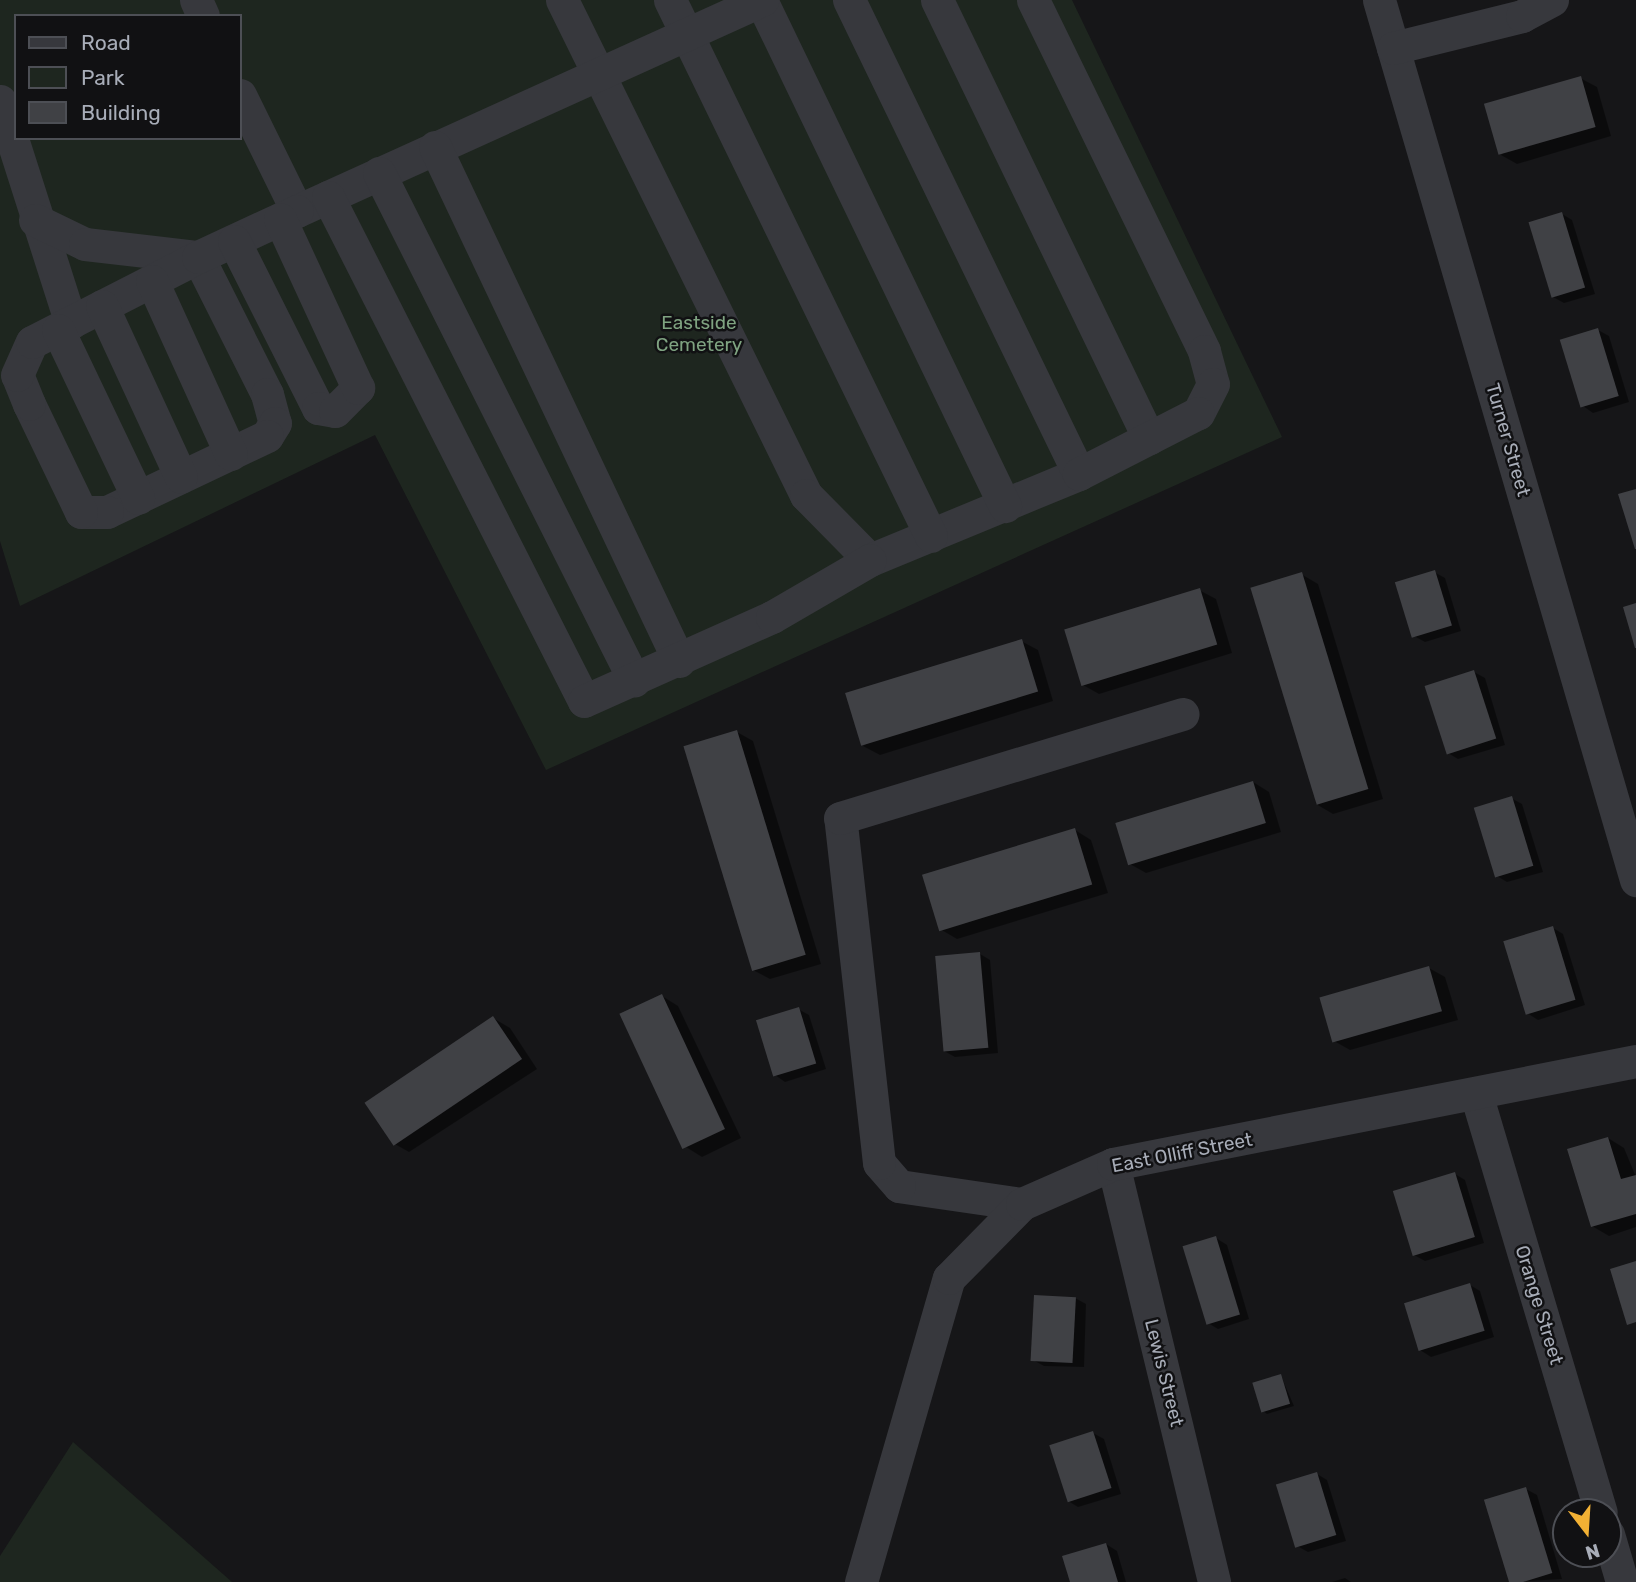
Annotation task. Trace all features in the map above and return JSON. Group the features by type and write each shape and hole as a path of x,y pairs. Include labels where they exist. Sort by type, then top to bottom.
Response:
{"street":[{"path":"562,0 806,495 870,560"},
{"path":"670,0 931,536"},
{"path":"198,257 275,424 267,436 138,498 107,512 82,512 17,374 32,342 198,257 234,240 597,71 761,0 1005,506"},
{"path":"849,0 1079,474"},
{"path":"937,0 1149,438"},
{"path":"328,197 584,701 679,661 870,560 1079,474 1198,413 1213,384 1204,351 1033,0"},
{"name":"Turner Street","path":"1379,0 1636,880"},
{"path":"1393,48 1522,16 1552,0"},
{"path":"234,240 318,408 335,411 358,388 242,100"},
{"path":"0,101 64,326 138,498"},
{"path":"435,147 679,661"},
{"path":"379,173 634,680"},
{"path":"35,220 85,244 198,257"},
{"path":"152,281 231,454"},
{"path":"102,306 181,477"},
{"path":"1023,1203 899,1186 879,1163 840,818 1184,714"},
{"name":"East Olliff Street","path":"861,1582 949,1278 1023,1203 1113,1164 1477,1097 1636,1061"},
{"name":"Orange Street","path":"1477,1097 1597,1498"},
{"name":"Lewis Street","path":"1113,1164 1214,1582"}],"green space":[{"name":"Eastside Cemetery","path":"0,0 1072,0 1282,437 546,770 375,435 20,606 0,541"},
{"path":"73,1442 232,1582 0,1582 0,1556"}],"building":[{"path":"1581,76 1596,127 1499,155 1484,104"},
{"path":"1562,212 1585,288 1552,298 1529,222"},
{"path":"1598,328 1619,396 1581,408 1560,340"},
{"path":"1636,489 1636,549 1635,549 1618,494"},
{"path":"1435,570 1452,625 1412,638 1395,582"},
{"path":"1302,572 1368,789 1317,805 1250,588"},
{"path":"1200,588 1217,644 1081,686 1064,630"},
{"path":"1636,603 1636,648 1635,648 1623,607"},
{"path":"1022,639 1038,692 861,746 845,693"},
{"path":"1474,670 1496,738 1447,755 1425,686"},
{"path":"737,730 806,955 752,971 683,746"},
{"path":"1253,781 1266,823 1128,865 1115,823"},
{"path":"1512,796 1533,866 1495,878 1474,808"},
{"path":"1075,828 1092,884 939,931 922,875"},
{"path":"1553,926 1576,1000 1526,1015 1503,941"},
{"path":"980,952 988,1048 944,1052 935,956"},
{"path":"1429,966 1442,1011 1332,1043 1319,997"},
{"path":"662,994 725,1129 682,1149 619,1014"},
{"path":"799,1007 816,1063 773,1077 756,1020"},
{"path":"493,1016 522,1059 394,1146 364,1103"},
{"path":"1608,1137 1621,1179 1636,1175 1636,1214 1591,1227 1567,1149"},
{"path":"1455,1172 1475,1237 1413,1256 1393,1191"},
{"path":"1216,1236 1240,1314 1207,1325 1183,1246"},
{"path":"1636,1261 1636,1322 1627,1325 1610,1269"},
{"path":"1470,1283 1485,1331 1419,1351 1404,1303"},
{"path":"1034,1295 1076,1297 1072,1363 1031,1361"},
{"path":"1281,1374 1290,1404 1261,1412 1252,1383"},
{"path":"1093,1431 1112,1488 1068,1502 1049,1445"},
{"path":"1317,1472 1336,1535 1295,1548 1276,1485"},
{"path":"1526,1487 1552,1573 1523,1582 1509,1582 1484,1500"},
{"path":"1106,1543 1118,1582 1070,1582 1062,1556"}]}
